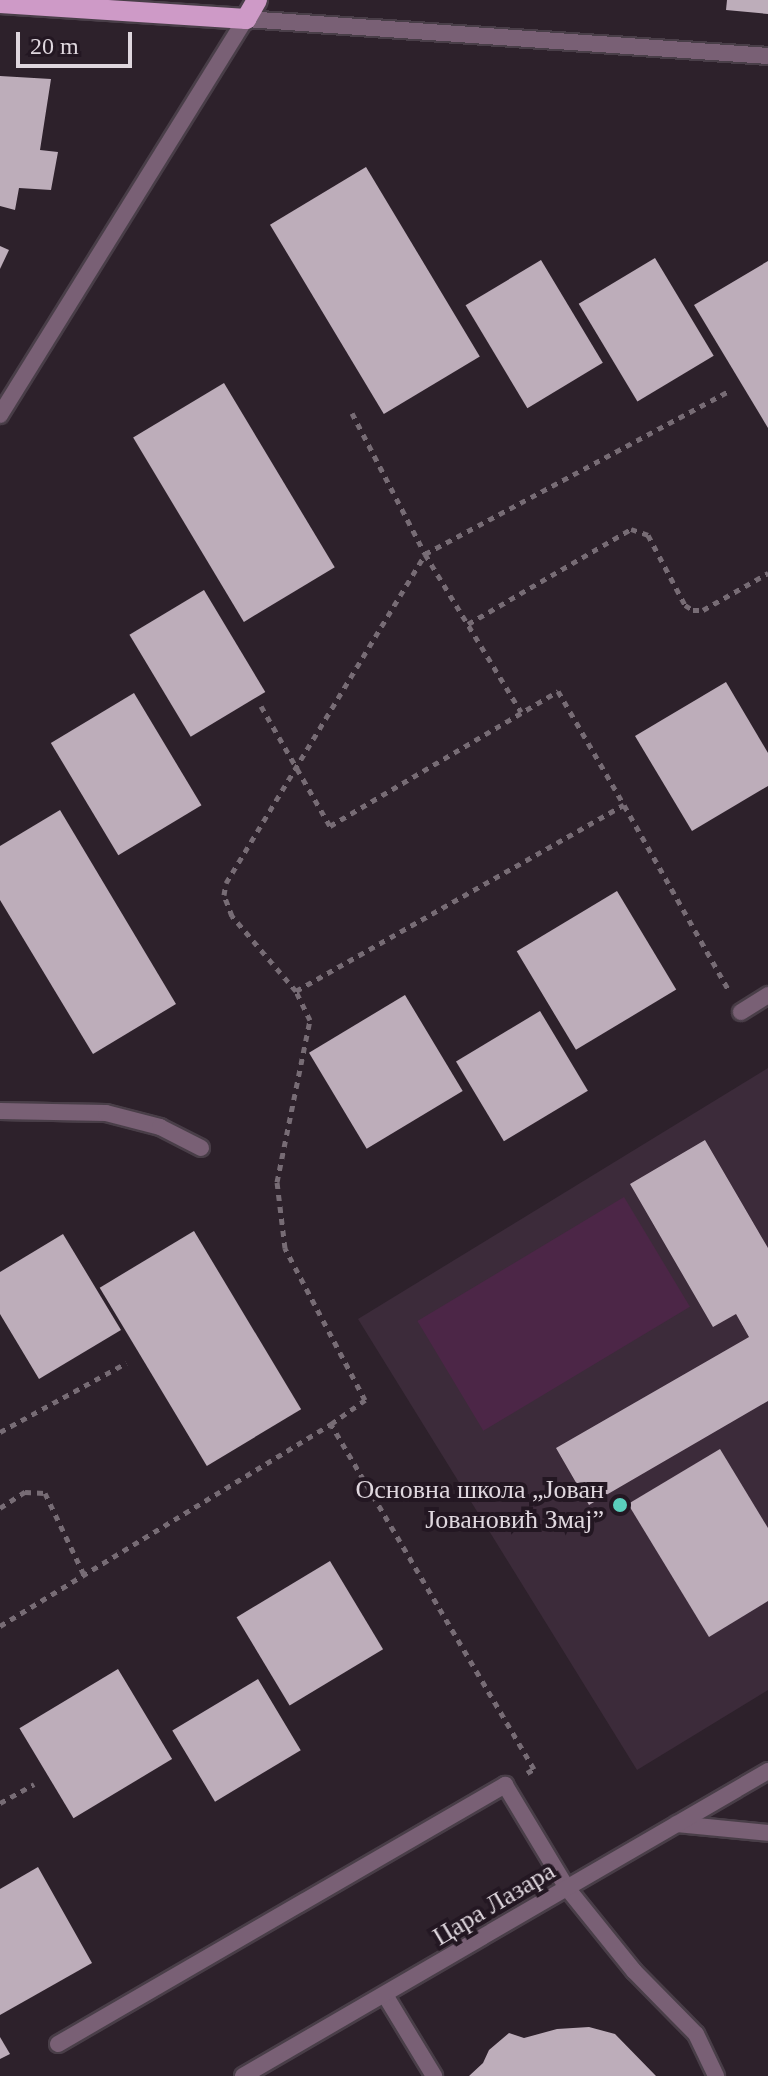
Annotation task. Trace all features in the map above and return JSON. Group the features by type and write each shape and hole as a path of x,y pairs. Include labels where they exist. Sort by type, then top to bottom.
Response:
{"main road":[{"path":"0,3 246,19 257,0"}],"street":[{"path":"0,415 246,19 768,56"},
{"path":"741,1012 768,995"},
{"path":"0,1111 106,1113 160,1127 201,1148"},
{"name":"Цара Лазара","path":"243,2076 768,1771"},
{"path":"58,2044 505,1785 567,1888 634,1971 696,2034 716,2076"},
{"path":"677,1824 768,1833"},
{"path":"385,1995 434,2076"}],"path":[{"path":"0,1626 85,1577 365,1400 285,1248 277,1182 310,1020 296,991 232,916 224,895 231,871 425,554 731,390"},
{"path":"352,413 425,554 521,712"},
{"path":"468,624 631,529 648,535 685,605 693,610 703,610 768,573"},
{"path":"261,706 297,763 330,826 558,691 741,1012"},
{"path":"296,991 624,805"},
{"path":"0,1432 126,1363"},
{"path":"331,1424 534,1769 505,1785"},
{"path":"0,1508 25,1492 45,1493 85,1577"},
{"path":"0,1803 34,1784"}],"shaded area":[{"name":"Основна школа „Јован Јовановић Змај”","path":"768,1068 768,1690 637,1770 358,1319"},
{"path":"624,1197 690,1307 483,1431 417,1321"}],"building":[{"path":"727,0 768,0 768,14 726,10"},
{"path":"0,76 51,79 40,150 58,152 51,190 19,188 15,210 0,206"},
{"path":"366,167 480,356 384,414 270,225"},
{"path":"0,246 9,250 0,269"},
{"path":"655,258 714,356 637,402 579,304"},
{"path":"541,260 603,363 527,408 466,305"},
{"path":"768,261 768,428 694,305"},
{"path":"224,383 335,567 244,622 133,438"},
{"path":"204,590 265,692 191,737 129,635"},
{"path":"726,682 768,753 768,786 692,831 635,736"},
{"path":"134,693 201,805 118,855 51,743"},
{"path":"60,810 176,1004 93,1054 0,900 0,846"},
{"path":"617,891 676,990 576,1050 517,951"},
{"path":"405,995 463,1091 367,1149 309,1053"},
{"path":"540,1011 588,1091 504,1141 456,1061"},
{"path":"705,1140 768,1248 768,1401 589,1505 556,1448 749,1337 736,1314 713,1327 630,1184"},
{"path":"194,1231 301,1409 207,1466 100,1288"},
{"path":"63,1234 121,1330 39,1379 0,1314 0,1272"},
{"path":"720,1449 768,1528 768,1601 709,1637 628,1504"},
{"path":"330,1561 383,1649 290,1705 237,1617"},
{"path":"118,1669 172,1759 74,1818 19,1728"},
{"path":"258,1679 301,1750 215,1802 172,1731"},
{"path":"38,1867 92,1963 0,2015 0,1889"},
{"path":"589,2027 615,2034 656,2076 469,2076 483,2063 489,2050 509,2033 524,2038 557,2029"},
{"path":"0,2037 10,2054 0,2059"}],"place":[{"name":"Основна школа „Јован Јовановић Змај”","path":"620,1505"}]}
